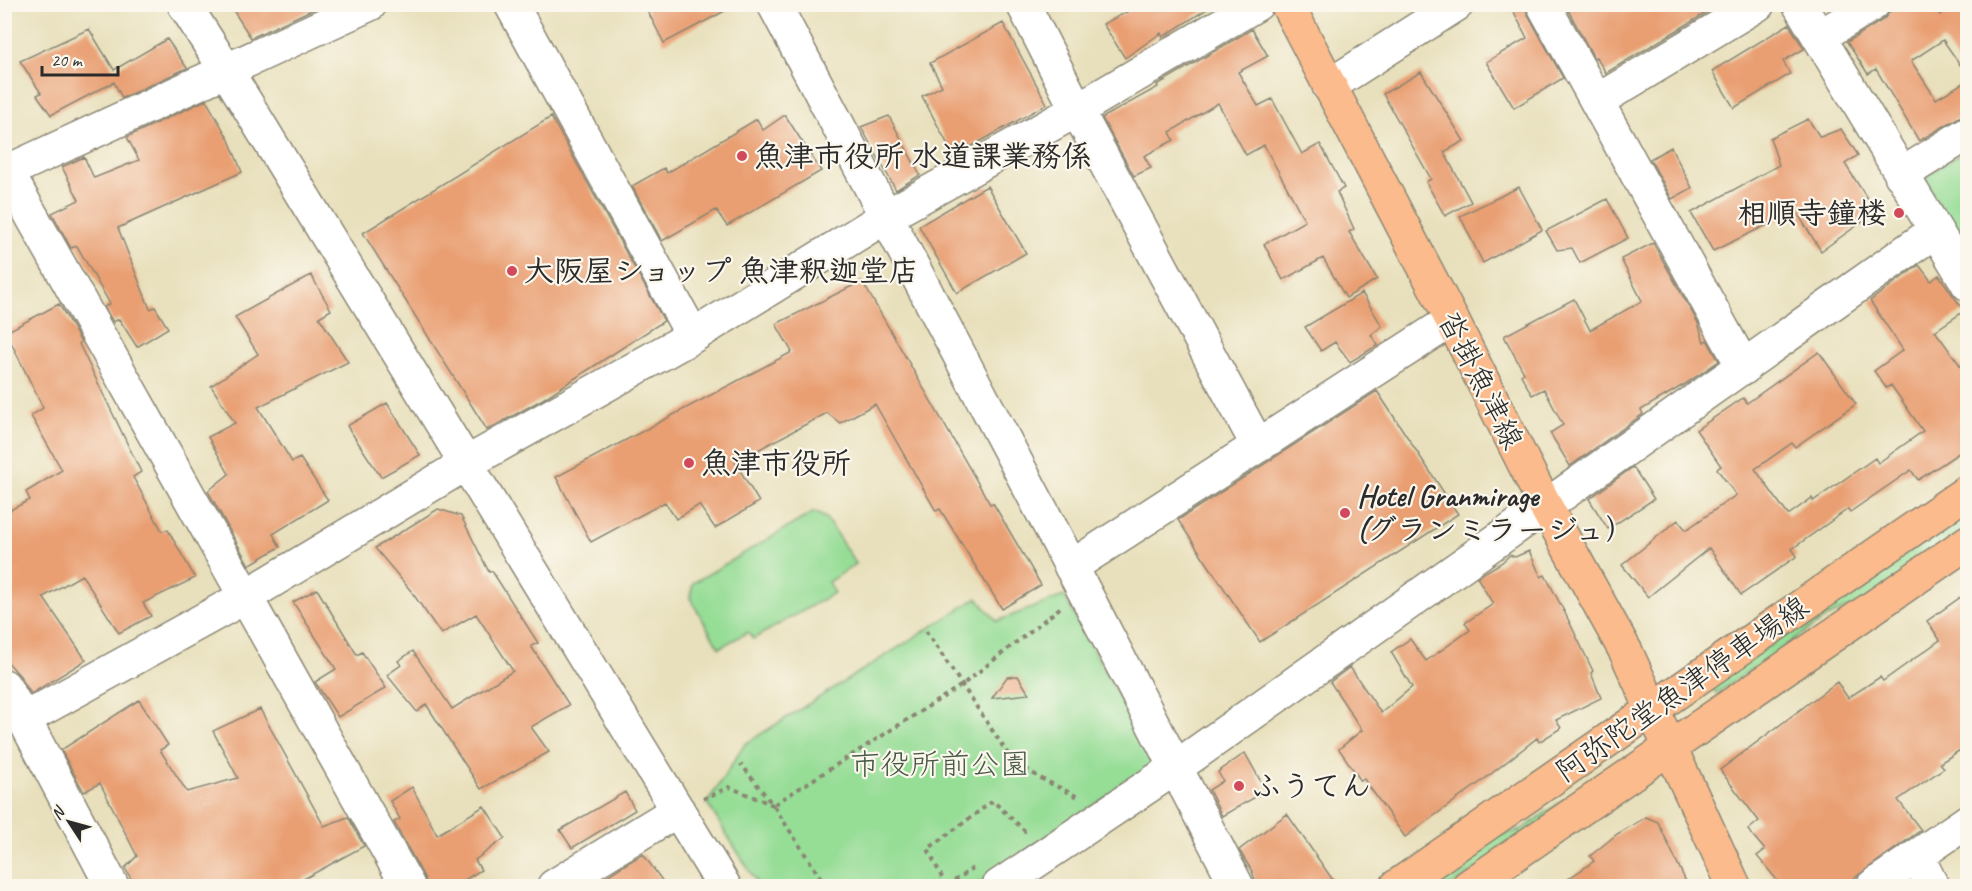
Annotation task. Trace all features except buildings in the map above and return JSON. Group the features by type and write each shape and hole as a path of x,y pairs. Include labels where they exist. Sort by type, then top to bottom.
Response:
{"main road":[{"name":"沓掛魚津線","path":"1287,4 1452,320 1546,507 1626,652 1734,886"},
{"name":"阿弥陀堂魚津停車場線","path":"1397,886 1968,491"},
{"name":"阿弥陀堂魚津停車場線","path":"1469,886 1968,542"}],"street":[{"path":"184,4 724,886"},
{"path":"370,4 6,172 408,886"},
{"path":"511,4 693,336"},
{"path":"774,4 1237,886"},
{"path":"1023,4 1077,110 1258,446"},
{"path":"24,719 245,597 467,464 693,336 885,217 1077,110 1257,4"},
{"path":"1329,86 1457,4"},
{"path":"1543,4 1744,368"},
{"path":"1597,101 1758,4"},
{"path":"1799,4 1968,284"},
{"path":"1819,37 1873,4"},
{"path":"1901,175 1968,133"},
{"path":"999,886 1088,807 1175,768 1935,231"},
{"path":"1077,578 1258,446 1452,320"},
{"path":"4,686 24,719 112,886"},
{"path":"554,886 678,810"},
{"path":"1873,886 1968,821"},
{"path":"1917,856 1932,886"}],"path":[{"path":"773,805 962,685 1077,578"},
{"path":"926,631 1012,760 1088,807"},
{"path":"741,764 773,805 826,886"},
{"path":"678,810 729,787 773,805"},
{"path":"946,886 928,849 993,801 1025,831 1034,825"},
{"path":"1069,802 1088,807"}],"green space":[{"path":"1967,149 1967,250 1925,182 1930,173"},
{"path":"1967,509 1967,528 1864,601 1826,618 1716,694 1711,686"},
{"path":"814,512 826,518 856,564 828,582 834,593 753,639 748,632 719,648 690,598 693,583"},
{"name":"市役所前公園","path":"1064,596 1155,764 974,886 759,886 707,803 745,744 977,598 997,621"},
{"path":"1620,760 1625,767 1451,886 1422,886 1493,837 1521,830"}],"place":[{"name":"魚津市役所 水道課業務係","path":"742,156"},
{"name":"相順寺鐘楼","path":"1899,213"},
{"name":"大阪屋ショップ 魚津釈迦堂店","path":"512,271"},
{"name":"魚津市役所","path":"689,463"},
{"name":"Hotel Granmirage (グランミラージュ）","path":"1345,513"},
{"name":"ふうてん","path":"1239,786"}]}
